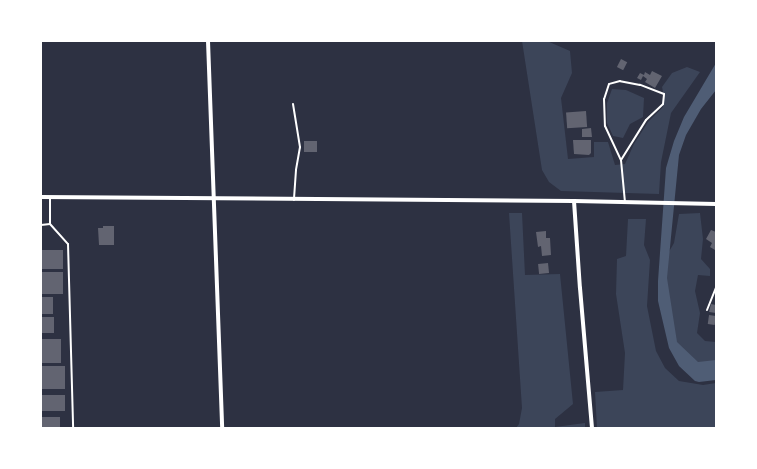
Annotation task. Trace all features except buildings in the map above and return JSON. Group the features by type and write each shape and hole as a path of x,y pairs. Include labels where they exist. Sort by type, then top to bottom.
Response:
{"street":[{"path":"208,41 222,428"},
{"path":"41,197 574,201 716,204"},
{"path":"574,201 592,428"}],"lane":[{"path":"621,160 646,120 663,104 664,94 640,85 620,81 609,84 604,99 605,126 621,160 625,202"},
{"path":"293,104 300,147 296,170 294,200"},
{"path":"50,197 50,224 68,244 73,428"},
{"path":"41,225 50,224"},
{"path":"707,310 716,288"}],"shaded area":[{"path":"522,41 547,41 570,51 572,73 561,98 568,159 594,157 594,142 608,142 615,165 625,164 634,144 648,122 663,107 664,96 662,87 672,73 687,67 700,72 671,113 661,162 659,194 561,191 549,182 542,170"},
{"path":"716,63 716,90 701,109 686,135 679,155 667,278 677,342 698,362 716,360 716,380 699,382 695,381 679,366 669,348 658,301 658,281 666,168 674,141 684,117"},
{"path":"612,89 626,90 644,98 643,117 630,124 623,138 613,136 607,123 607,103"},
{"path":"509,213 522,213 525,275 560,274 573,404 555,419 555,427 585,423 585,428 516,428 519,424 522,408"},
{"path":"700,213 703,239 701,259 710,269 710,276 698,275 695,291 700,313 697,333 705,341 716,342 716,368 685,363 667,327 663,262 674,243 679,214"},
{"path":"628,219 646,219 644,245 650,260 647,306 656,351 665,368 679,381 703,385 716,383 716,428 597,428 595,392 623,390 625,353 616,294 617,259 626,256"}]}
